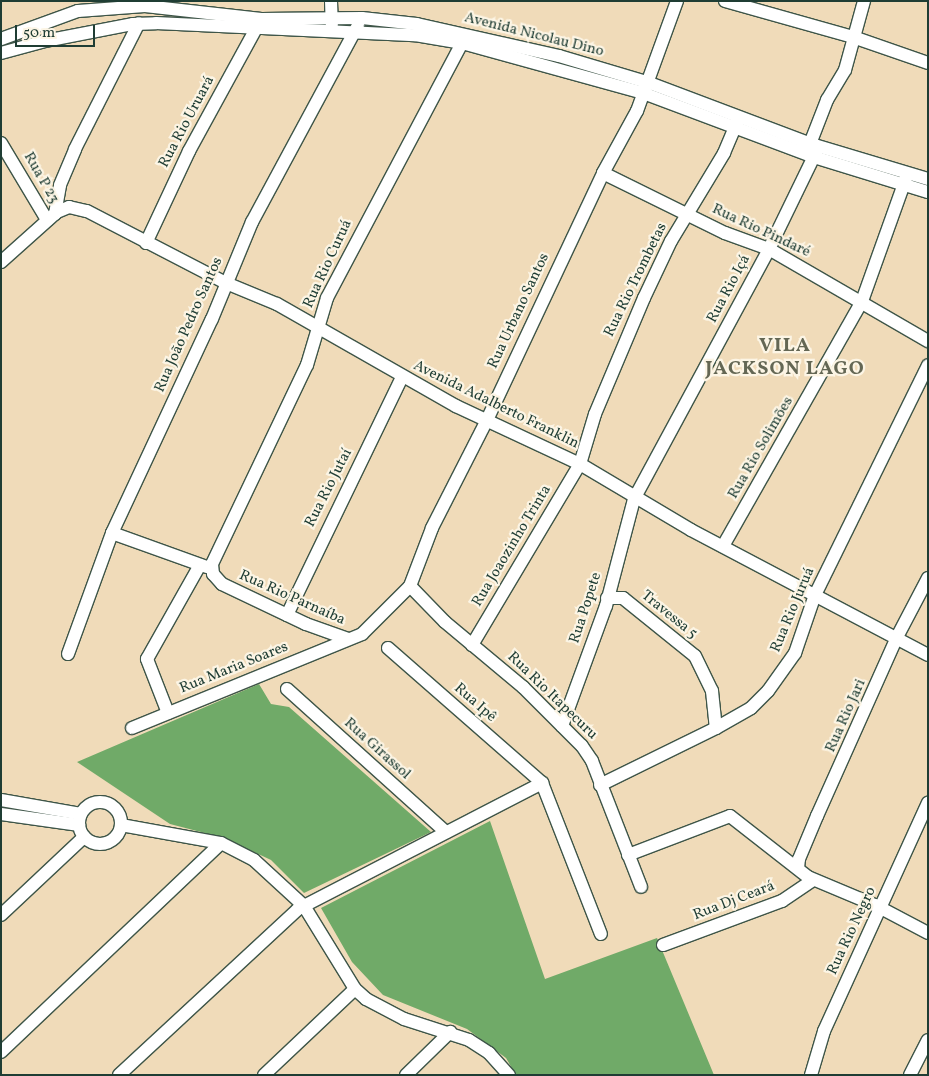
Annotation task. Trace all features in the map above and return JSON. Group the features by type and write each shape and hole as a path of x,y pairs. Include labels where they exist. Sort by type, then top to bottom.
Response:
{"street":[{"path":"331,1 332,24"},
{"name":"Rua Urbano Santos","path":"348,639 368,630 410,586 432,528 487,420 645,88 677,1"},
{"path":"725,1 853,37 928,64"},
{"name":"Rua Rio Içá","path":"634,499 768,249 813,150 827,100 845,70 864,1"},
{"name":"Avenida Nicolau Dino","path":"1,39 78,11 146,3 258,24"},
{"name":"Avenida Nicolau Dino","path":"1,53 45,41 138,23 332,24 362,18 465,32 645,88 813,150 906,178 928,179"},
{"name":"Rua João Pedro Santos","path":"68,654 112,533 212,319 252,222 362,18"},
{"path":"1,262 51,217 60,185 75,149 138,23"},
{"name":"Rua Rio Uruará","path":"146,243 189,151 258,24"},
{"name":"Avenida Nicolau Dino","path":"332,24 355,31 462,43 645,88"},
{"name":"Rua Rio Curuá","path":"168,713 147,659 208,564 307,365 328,298 462,43"},
{"name":"Rua Rio Trombetas","path":"580,464 588,432 620,351 687,213 724,153 737,122"},
{"name":"Rua P 23","path":"3,151 51,217"},
{"name":"Rua Rio Pindaré","path":"603,173 725,233 768,249 862,301 928,341"},
{"name":"Avenida Nicolau Dino","path":"906,178 928,192"},
{"name":"Rua Rio Solimões","path":"723,546 862,301 906,178"},
{"name":"Avenida Adalberto Franklin","path":"51,217 77,207 226,283 277,304 318,326 402,377 580,464 634,499 896,639 928,654"},
{"name":"Rua Rio Juruá","path":"600,784 716,728 751,708 782,672 795,653 815,595 928,365"},
{"name":"Rua Rio Jutaí","path":"288,615 402,377"},
{"name":"Rua Joaozinho Trinta","path":"472,645 580,464"},
{"name":"Rua Popete","path":"562,726 607,598 634,499"},
{"path":"112,533 208,564"},
{"name":"Rua Rio Parnaíba","path":"208,564 222,584 336,638 348,639"},
{"name":"Rua Rio Jari","path":"798,868 799,859 817,816 896,639 928,578"},
{"name":"Rua Rio Itapecuru","path":"410,586 562,726 587,752 641,887"},
{"name":"Travessa 5","path":"607,598 623,598 695,656 712,691 716,728"},
{"name":"Rua Maria Soares","path":"132,728 348,639"},
{"name":"Rua Ipê","path":"388,648 542,783"},
{"name":"Rua Girassol","path":"287,689 446,832"},
{"path":"119,1075 304,906 542,783 601,934"},
{"path":"1,800 80,820"},
{"path":"103,802 117,810 121,825 115,838 109,842 95,843 84,837 80,820 88,806 103,802"},
{"name":"Rua Rio Negro","path":"811,1075 824,1031 928,803"},
{"path":"1,814 80,820"},
{"path":"628,855 730,816 813,880 881,909 928,933"},
{"path":"121,825 221,843 254,860 304,906 355,989 381,1009 450,1032 489,1053 509,1075"},
{"path":"1,916 84,837"},
{"path":"1,1052 221,843"},
{"name":"Rua Dj Ceará","path":"663,945 782,901 813,880"},
{"path":"264,1075 355,989"},
{"path":"406,1075 450,1032"},
{"path":"910,1075 928,1040"}],"green space":[{"path":"259,684 271,704 289,707 431,832 304,893 271,860 224,838 170,824 77,762"},
{"path":"490,821 545,979 657,938 714,1075 516,1075 506,1058 467,1029 383,995 352,962 321,908"}],"district":[{"name":"VILA JACKSON LAGO","path":"785,358"}]}
